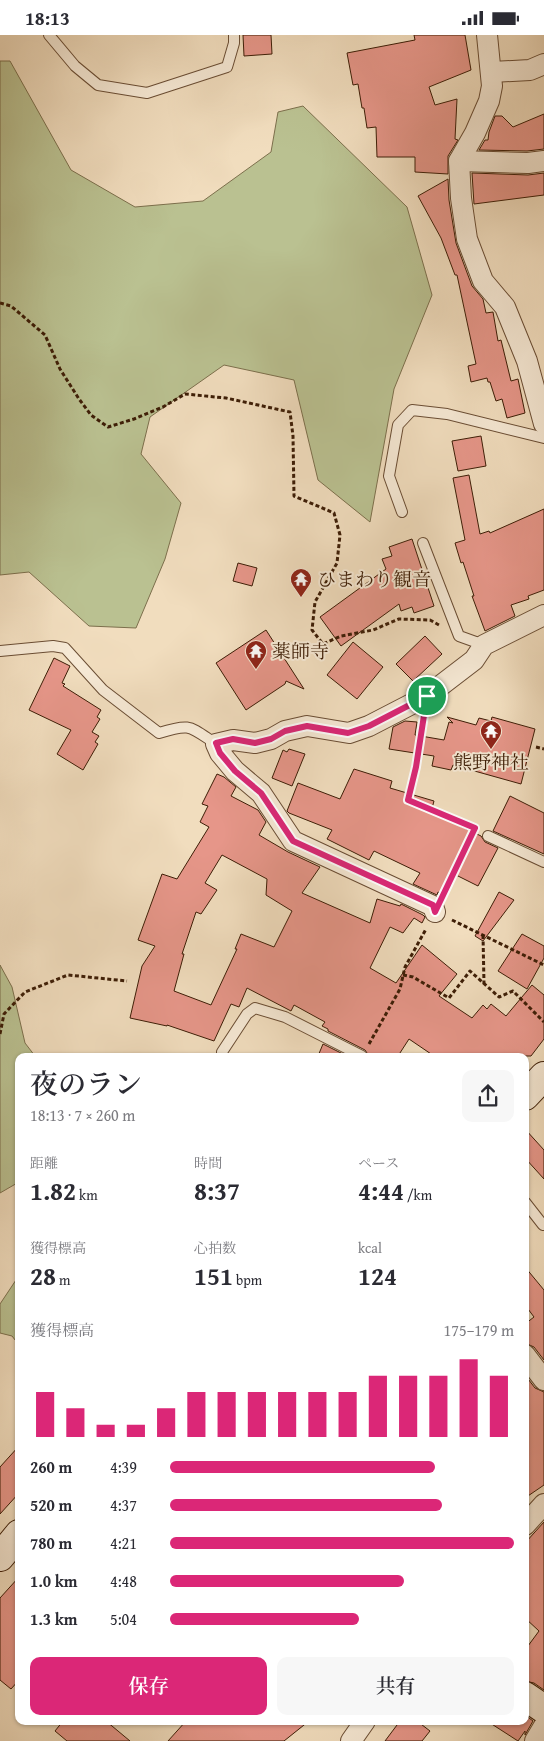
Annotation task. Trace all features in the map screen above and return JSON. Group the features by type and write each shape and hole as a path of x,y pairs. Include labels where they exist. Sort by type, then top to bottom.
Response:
{"main road":[{"path":"529,1092 544,1076"},
{"path":"0,1557 15,1540"},
{"path":"529,1699 544,1709"}],"street":[{"path":"487,35 492,72 489,101 475,133 459,161 466,239 482,281 505,307 526,361 544,424"},
{"path":"492,72 530,70 544,64"},
{"path":"459,161 528,163 544,161"},
{"path":"435,912 433,905 293,841 261,793 235,771 220,753 216,743 233,739 255,743 271,739 285,731 307,726 348,733 369,726 427,696 474,660 484,645 544,615"},
{"path":"529,1360 544,1380"},
{"path":"529,1521 544,1504"},
{"path":"351,1741 362,1725"},
{"path":"535,1741 544,1726"}],"lane":[{"path":"49,35 75,66 98,85 147,93 227,67 234,43 234,35"},
{"path":"402,512 389,476 398,425 412,410 447,414 544,437"},
{"path":"423,543 459,635 484,645"},
{"path":"0,651 53,646 65,648 103,690 159,733 178,727 189,727 216,743"},
{"path":"488,836 544,862"},
{"path":"222,1052 247,1014 255,1008 286,1017 356,1053"},
{"path":"529,1207 543,1225"}],"path":[{"path":"0,303 11,306 45,335 60,369 79,399 90,415 108,427 163,407 185,393 226,398 290,412 293,436 294,496 334,513 340,535 337,563 315,602 312,630 323,643 342,636 373,630 399,619 430,620 459,635"},
{"path":"364,1053 400,989 405,967 435,912 475,828 408,800 416,767 427,696"},
{"path":"536,747 544,749"},
{"path":"435,912 544,965"},
{"path":"483,935 484,984"},
{"path":"403,975 413,977 449,998 470,971 499,997 513,991 544,1022"},
{"path":"0,1034 4,1014 25,992 68,975 127,981"}],"green space":[{"path":"0,61 10,61 71,170 135,207 203,201 271,152 278,112 303,106 407,207 432,295 394,389 370,522 318,480 294,380 224,365 150,417 141,454 181,503 165,559 136,628 89,626 29,572 0,575"},
{"path":"0,965 12,987 25,1043 33,1053 15,1053 15,1184 0,1193"},
{"path":"15,1282 15,1340 12,1336 0,1333 0,1304"}],"building":[{"path":"243,35 271,35 272,54 244,56"},
{"path":"414,35 465,35 471,70 429,87 435,105 457,99 455,139 458,140 448,156 448,174 415,172 415,157 377,157 376,127 367,128 358,84 353,85 347,53 415,40"},
{"path":"544,114 544,149 527,151 479,150 485,140 488,140 495,116 502,116 513,127"},
{"path":"472,173 528,175 544,173 544,195 474,204"},
{"path":"448,179 449,200 456,243 472,286 483,299 486,313 493,312 498,341 501,340 511,381 518,379 525,413 507,418 502,399 496,401 487,378 471,382 468,366 476,364 457,275 455,275 441,238 418,196"},
{"path":"481,436 486,466 458,471 452,441"},
{"path":"469,475 480,534 489,531 490,533 544,509 544,590 528,596 529,599 511,605 515,616 485,631 455,543 465,540 453,478"},
{"path":"412,539 434,606 414,613 412,607 401,611 399,604 341,646 320,617 386,569 382,559 392,556 389,547"},
{"path":"238,563 257,568 252,586 233,581"},
{"name":"薬師寺","path":"266,630 304,689 286,681 285,684 246,710 216,663"},
{"path":"425,636 442,654 413,681 396,664"},
{"path":"353,642 383,667 357,699 327,675"},
{"path":"54,658 70,666 62,683 65,684 63,686 101,710 97,717 100,719 92,732 99,736 95,742 98,744 83,770 57,754 71,730 29,710"},
{"name":"熊野神社","path":"447,717 476,725 479,718 491,721 492,717 535,729 521,784 453,765 451,770 432,766 434,756 389,749 393,727 405,721 417,722 415,735 444,740 449,722 453,723"},
{"path":"289,749 305,754 292,786 272,778 283,750 287,752"},
{"path":"354,769 392,781 390,788 434,801 431,812 481,836 485,842 498,848 478,886 452,873 442,894 438,892 437,895 413,884 420,873 374,851 369,860 327,839 332,830 287,811 298,783 340,799"},
{"path":"217,774 236,787 231,796 258,810 266,822 259,835 288,852 320,867 302,893 370,923 377,899 400,906 401,904 425,917 422,923 414,918 403,933 390,927 370,968 396,983 422,945 457,974 439,996 472,1018 483,1005 487,1009 491,1004 506,1016 532,985 544,995 544,1039 531,1056 529,1056 529,1053 430,1053 409,1039 400,1053 367,1053 365,1050 328,1031 328,1029 322,1026 325,1022 294,1005 291,1011 247,988 239,1007 231,1004 214,1041 167,1025 130,1018 142,966 155,946 138,940 162,874 177,879 209,827 200,822 208,806 202,804","holes":["222,855 267,879 266,895 292,911 274,947 241,934 235,949 237,949 211,1005 174,991 184,954 182,954 196,912 201,914 217,890 205,883"]},
{"path":"510,796 544,813 544,854 493,831"},
{"path":"499,892 514,900 483,941 475,936"},
{"path":"522,934 544,946 544,958 527,989 498,971"},
{"path":"323,1044 341,1053 319,1053"},
{"path":"529,1133 544,1150 544,1179 529,1162"},
{"path":"529,1272 544,1290 544,1360 534,1347 529,1345 529,1321 534,1317 529,1310"},
{"path":"529,1380 535,1388 544,1392 544,1485 529,1495"},
{"path":"15,1450 15,1497 0,1514 0,1467"},
{"path":"544,1522 544,1690 529,1682 529,1645 539,1631 529,1622 529,1539"},
{"path":"15,1581 15,1684 11,1689 0,1680 0,1598"},
{"path":"529,1718 533,1721 525,1735 525,1731 518,1741 493,1725 529,1725"},
{"path":"60,1725 111,1725 130,1741 67,1741 55,1731"},
{"path":"182,1725 304,1725 284,1741 168,1741"},
{"path":"397,1725 422,1725 430,1731 422,1741 385,1741"}],"place":[{"name":"ひまわり観音","path":"301,598"},
{"name":"薬師寺","path":"256,670"},
{"name":"熊野神社","path":"491,750"}],"route":[{"path":"427,696 416,767 408,800 475,828 435,912 433,905 293,841 261,793 235,771 220,753 216,743 233,739 255,743 271,739 285,731 307,726 348,733 369,726 427,696"}]}
